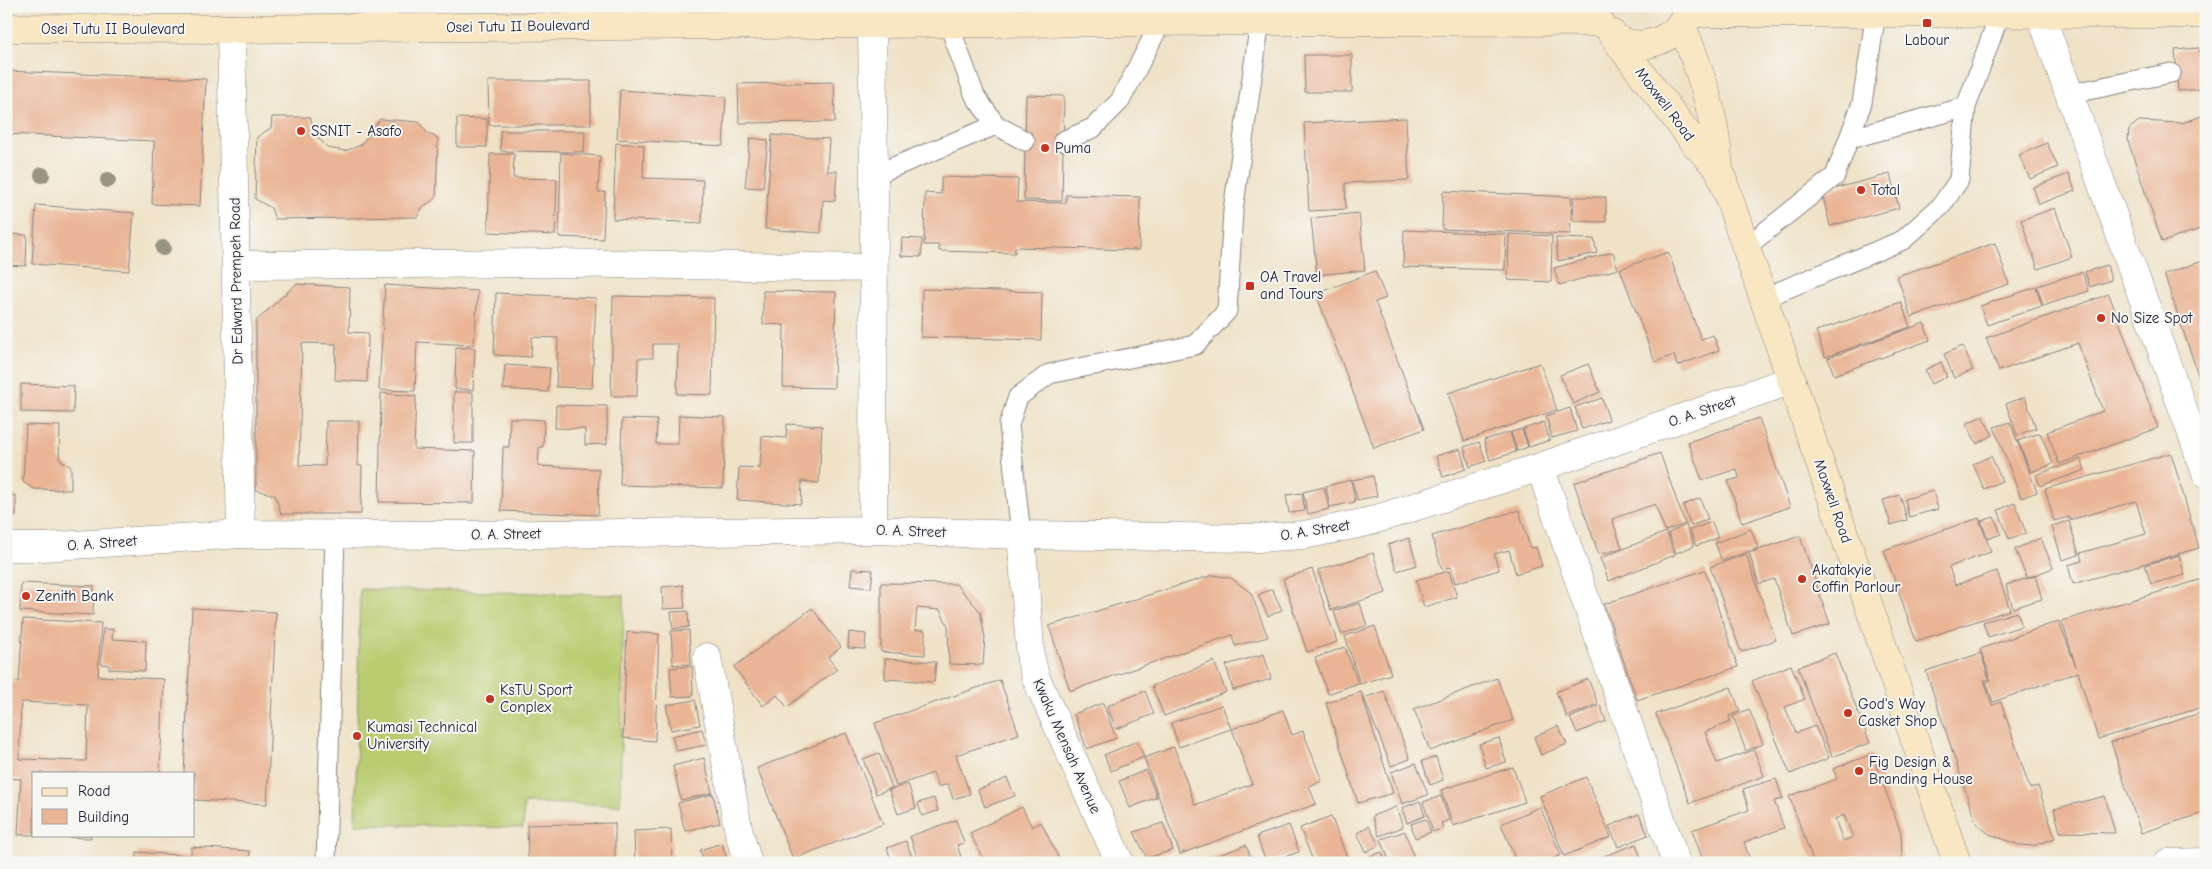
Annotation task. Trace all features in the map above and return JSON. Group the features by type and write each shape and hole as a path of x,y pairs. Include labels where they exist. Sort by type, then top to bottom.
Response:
{"main road":[{"path":"1684,14 2206,14"},
{"name":"Osei Tutu II Boulevard","path":"6,28 231,29 948,22 1604,22 1632,44 1651,44 1668,36 1684,14"},
{"name":"Maxwell Road","path":"1684,14 1717,130 1720,169 1957,863"},
{"name":"Maxwell Road","path":"1604,22 1696,145 1720,169"}],"street":[{"path":"2040,13 2206,473"},
{"path":"872,23 874,175 873,530"},
{"name":"Dr Edward Prempeh Road","path":"231,29 241,534"},
{"path":"236,265 554,263 873,268"},
{"name":"O. A. Street","path":"6,547 43,547 241,534 462,535 873,530 1021,535 1257,538 1304,535 1367,522 1540,467 1792,380"},
{"path":"1540,467 1676,863"},
{"name":"Kwaku Mensah Avenue","path":"1021,535 1031,660 1035,676 1120,863"},
{"path":"707,657 737,823 748,863"},
{"path":"2168,863 2206,862"}],"lane":[{"path":"1746,246 1835,176 1862,103 1876,13"},
{"path":"1764,298 1809,277 1865,258 1903,240 1940,206 1959,180 1966,107 2000,13"},
{"path":"1021,535 1009,425 1018,397 1049,374 1195,345 1227,311 1233,211 1260,21"},
{"path":"948,22 975,96 996,125 1025,141"},
{"path":"1063,141 1093,128 1120,101 1161,22"},
{"path":"2069,94 2171,72"},
{"path":"1849,139 1966,107"},
{"path":"874,175 996,125"},
{"path":"326,863 335,534"}],"green space":[{"name":"KsTU Sport Conplex","path":"360,589 624,595 620,805 524,803 523,828 355,824"}],"building":[{"path":"2199,48 2203,89 2178,91 2175,50"},
{"path":"1304,55 1352,55 1352,92 1305,92"},
{"path":"6,71 206,79 200,206 152,204 154,141 6,134"},
{"path":"488,81 591,81 591,125 489,125"},
{"path":"834,82 835,122 739,123 738,84"},
{"path":"620,90 726,97 723,146 617,139"},
{"path":"1026,95 1064,96 1062,201 1024,200"},
{"path":"2201,116 2206,130 2206,227 2162,242 2128,141 2129,129 2139,121 2182,123"},
{"path":"272,117 310,117 316,136 328,148 345,151 361,145 380,119 419,122 428,134 438,138 436,198 423,207 417,217 275,219 271,208 255,199 257,137 271,128"},
{"path":"457,118 487,119 487,147 457,147"},
{"path":"1406,118 1409,180 1345,183 1346,209 1309,211 1304,123"},
{"path":"500,131 585,131 584,152 501,151"},
{"path":"772,135 829,139 827,171 837,171 835,201 823,200 821,233 765,229"},
{"path":"750,138 768,140 763,188 745,187"},
{"path":"616,143 644,145 643,178 703,180 702,223 613,219"},
{"path":"2047,143 2058,167 2030,179 2019,155"},
{"path":"561,153 600,156 598,192 605,192 603,239 559,237"},
{"path":"490,154 514,154 513,178 557,179 555,235 488,232"},
{"path":"1890,174 1899,208 1830,226 1822,192"},
{"path":"2069,174 2075,191 2039,204 2033,187"},
{"path":"941,177 1018,179 1017,202 1066,203 1066,195 1140,197 1139,250 1015,247 1015,253 939,251 939,245 924,245 925,193 941,194"},
{"path":"1443,191 1572,197 1570,234 1442,229"},
{"path":"1574,197 1606,197 1606,222 1573,221"},
{"path":"36,205 134,213 129,271 32,264"},
{"path":"2055,208 2072,257 2038,269 2021,220"},
{"path":"1359,213 1365,270 1317,275 1311,218"},
{"path":"1404,230 1506,234 1505,270 1403,267"},
{"path":"6,234 27,235 26,266 6,265"},
{"path":"1509,234 1552,236 1551,282 1508,280"},
{"path":"902,238 922,239 921,257 901,256"},
{"path":"1556,238 1594,239 1597,253 1558,261"},
{"path":"1995,243 2009,284 1911,317 1897,276"},
{"path":"1613,252 1618,269 1559,285 1554,268"},
{"path":"1668,252 1701,339 1713,335 1719,350 1677,366 1674,355 1655,362 1620,269"},
{"path":"2206,260 2206,395 2205,395 2164,274"},
{"path":"2107,265 2111,280 2090,287 2085,272"},
{"path":"1375,271 1386,298 1375,302 1424,429 1374,448 1316,294"},
{"path":"2082,272 2089,291 2043,306 2037,286"},
{"path":"296,284 350,287 349,332 368,333 367,382 335,380 336,344 302,343 299,465 325,466 326,421 359,421 358,466 362,466 361,514 281,514 275,495 256,490 256,321"},
{"path":"385,285 478,291 474,345 417,342 415,391 379,390"},
{"path":"2036,287 2042,306 1987,325 1980,306"},
{"path":"922,289 1042,292 1041,340 921,337"},
{"path":"763,291 836,292 834,388 783,387 784,325 763,324"},
{"path":"496,293 596,298 592,388 556,387 558,338 532,337 531,357 494,355"},
{"path":"2109,294 2158,428 2059,464 2047,432 2103,411 2078,343 1999,371 1986,338"},
{"path":"613,296 714,298 712,395 677,394 678,344 653,344 653,358 638,358 637,396 611,396"},
{"path":"1901,302 1910,327 1825,357 1816,331"},
{"path":"1924,323 1930,340 1834,375 1828,358"},
{"path":"1963,346 1973,370 1954,378 1944,354"},
{"path":"456,347 475,348 473,390 455,389"},
{"path":"1941,362 1947,377 1931,384 1925,370"},
{"path":"1540,363 1557,410 1464,441 1448,393"},
{"path":"1588,364 1600,392 1573,404 1560,375"},
{"path":"505,365 550,368 548,392 503,389"},
{"path":"21,384 74,386 73,413 21,412"},
{"path":"454,392 473,392 473,443 454,443"},
{"path":"381,393 416,396 414,449 475,451 474,503 379,502"},
{"path":"2025,397 2036,428 2017,435 2006,404"},
{"path":"1602,398 1609,420 1582,429 1575,407"},
{"path":"556,405 607,406 607,444 585,445 585,429 555,428"},
{"path":"1570,408 1577,431 1552,438 1546,416"},
{"path":"679,415 725,417 723,488 620,485 622,419 657,420 656,444 678,444"},
{"path":"1982,416 1993,435 1977,444 1966,424"},
{"path":"510,418 544,420 543,447 539,447 538,466 599,469 598,515 501,511 503,447 509,447"},
{"path":"1759,418 1790,507 1742,523 1728,481 1739,478 1737,469 1702,480 1688,442"},
{"path":"1544,422 1550,440 1529,447 1523,429"},
{"path":"2010,422 2037,492 2021,498 1994,427"},
{"path":"787,424 822,426 819,483 802,481 801,504 737,500 739,467 760,468 762,436 786,438"},
{"path":"26,425 60,426 59,459 71,467 71,490 34,489 23,482"},
{"path":"1522,429 1528,447 1517,451 1511,432"},
{"path":"1510,432 1516,452 1490,460 1484,440"},
{"path":"2040,433 2053,464 2031,472 2018,441"},
{"path":"1479,442 1486,461 1470,467 1464,447"},
{"path":"1460,449 1466,469 1443,477 1436,456"},
{"path":"1660,453 1685,524 1665,531 1655,504 1612,519 1622,548 1599,555 1574,483"},
{"path":"2171,453 2199,548 2073,584 2068,565 2082,561 2080,553 2146,534 2136,501 2070,520 2069,517 2054,521 2045,489"},
{"path":"1991,456 2002,481 1984,489 1973,464"},
{"path":"2081,459 2085,470 2040,486 2036,475"},
{"path":"1373,476 1377,496 1357,500 1352,480"},
{"path":"1351,480 1355,502 1330,507 1326,486"},
{"path":"1324,487 1329,509 1308,514 1303,492"},
{"path":"1933,491 1938,509 1909,517 1905,499"},
{"path":"1302,493 1305,511 1289,513 1286,495"},
{"path":"6,495 16,496 16,516 6,516"},
{"path":"1900,495 1907,520 1891,525 1883,500"},
{"path":"1700,498 1708,519 1691,526 1683,505"},
{"path":"2015,503 2026,533 2009,539 1998,510"},
{"path":"1519,510 1530,548 1536,547 1542,566 1516,574 1509,550 1494,554 1499,570 1455,583 1451,567 1442,569 1432,536"},
{"path":"1994,517 2001,534 1988,539 1981,521"},
{"path":"1979,518 1991,552 1949,567 1955,585 1997,571 2010,610 1916,641 1884,550"},
{"path":"2069,521 2079,555 2062,560 2052,526"},
{"path":"1712,522 1718,538 1696,546 1690,530"},
{"path":"1686,525 1694,546 1676,553 1668,533"},
{"path":"1751,529 1758,548 1722,561 1715,543"},
{"path":"1666,532 1675,555 1609,581 1600,558"},
{"path":"1800,536 1830,624 1793,636 1774,579 1759,584 1749,553"},
{"path":"1409,538 1417,565 1397,571 1388,545"},
{"path":"2041,538 2053,568 2027,578 2015,549"},
{"path":"1373,553 1386,593 1331,610 1318,570"},
{"path":"1746,554 1776,640 1741,652 1710,567"},
{"path":"2179,555 2185,575 2151,584 2145,565"},
{"path":"852,569 873,570 871,588 850,586"},
{"path":"1312,569 1337,642 1307,652 1283,579"},
{"path":"1705,570 1738,667 1637,700 1604,604"},
{"path":"1449,571 1457,597 1424,607 1416,580"},
{"path":"1213,575 1231,578 1251,593 1268,637 1235,646 1232,635 1070,691 1049,626"},
{"path":"2035,576 2042,599 2013,608 2006,585"},
{"path":"2206,578 2206,706 2098,739 2078,672 1993,702 1986,682 1991,680 1980,649 2059,621 2076,667 2062,621"},
{"path":"21,583 94,586 93,615 20,611"},
{"path":"881,583 956,584 980,611 985,637 983,665 949,664 948,626 940,610 917,608 915,630 925,630 925,655 881,652"},
{"path":"683,585 685,608 663,609 662,587"},
{"path":"1272,589 1282,610 1268,616 1258,595"},
{"path":"1360,603 1367,626 1341,634 1334,611"},
{"path":"192,608 276,612 267,804 195,800 195,772 184,772"},
{"path":"812,608 841,647 828,658 837,669 787,707 777,695 763,706 734,667"},
{"path":"688,611 689,627 673,629 671,612"},
{"path":"2017,612 2022,626 1988,637 1983,622"},
{"path":"23,619 101,623 98,676 164,679 160,772 32,772 32,835 18,835 21,779 6,778 6,681 19,682","holes":["21,702 88,705 86,761 19,759"]},
{"path":"1375,626 1391,674 1360,684 1345,636"},
{"path":"103,629 113,629 112,639 146,641 145,671 109,669 109,665 101,664"},
{"path":"689,630 691,664 673,665 671,631"},
{"path":"627,632 659,634 655,741 623,738"},
{"path":"849,632 866,634 865,649 848,648"},
{"path":"1345,647 1358,683 1328,694 1315,658"},
{"path":"1835,653 1870,743 1832,757 1798,667"},
{"path":"1981,653 1989,679 1984,680 1992,705 2001,702 2030,789 2038,786 2055,838 2033,846 2019,845 1989,834 1976,823 1926,671"},
{"path":"1264,654 1271,679 1233,690 1226,665"},
{"path":"885,659 936,662 934,682 885,679"},
{"path":"1214,661 1226,692 1164,716 1152,686"},
{"path":"1791,665 1805,699 1785,707 1796,733 1815,726 1829,758 1790,774 1752,681"},
{"path":"692,666 693,696 672,697 670,668"},
{"path":"1497,678 1513,720 1430,751 1414,709"},
{"path":"1588,679 1598,704 1567,717 1556,692"},
{"path":"1000,680 1019,734 956,755 970,794 953,799 948,784 938,787 933,773 896,786 875,723"},
{"path":"1731,687 1740,711 1729,716 1731,722 1705,732 1717,763 1754,750 1764,776 1690,803 1656,714"},
{"path":"1145,691 1154,714 1116,729 1107,706"},
{"path":"1384,691 1410,759 1391,766 1364,698"},
{"path":"1361,692 1393,793 1358,803 1326,703"},
{"path":"695,700 700,725 671,730 666,705"},
{"path":"1103,703 1116,738 1087,749 1074,714"},
{"path":"1222,705 1231,729 1179,747 1171,723"},
{"path":"1600,705 1606,721 1577,733 1570,718"},
{"path":"1749,709 1763,744 1746,751 1733,716"},
{"path":"1283,710 1292,735 1303,731 1322,781 1309,786 1316,804 1180,854 1144,758 1174,747 1195,805 1252,784 1232,729"},
{"path":"2206,711 2206,812 2141,833 2111,742"},
{"path":"1558,726 1567,744 1541,755 1534,737"},
{"path":"702,729 706,745 676,751 672,736"},
{"path":"846,733 883,824 793,859 757,768"},
{"path":"1499,738 1506,762 1486,768 1479,744"},
{"path":"1137,741 1144,757 1111,771 1104,755"},
{"path":"879,753 892,788 876,794 863,759"},
{"path":"1872,754 1901,833 1902,859 1892,863 1814,863 1789,796 1837,779 1833,769","holes":["1844,815 1853,837 1843,841 1835,819"]},
{"path":"1436,757 1443,780 1430,785 1422,761"},
{"path":"704,758 712,793 681,800 673,766"},
{"path":"1416,763 1428,795 1402,804 1391,772"},
{"path":"1513,767 1525,802 1453,826 1441,790"},
{"path":"1146,770 1157,797 1130,808 1119,781"},
{"path":"1586,777 1611,837 1564,856 1540,796"},
{"path":"1007,778 1015,796 985,807 978,790"},
{"path":"1776,779 1783,799 1774,801 1784,828 1744,842 1751,863 1704,863 1692,830 1749,810 1743,789"},
{"path":"908,784 916,808 898,814 889,790"},
{"path":"713,794 720,823 685,831 678,803"},
{"path":"1441,796 1449,820 1441,823 1443,828 1433,832 1423,802"},
{"path":"2105,796 2115,833 2060,832 2054,809"},
{"path":"934,798 938,811 922,816 918,803"},
{"path":"1420,801 1425,816 1407,823 1402,808"},
{"path":"1022,807 1032,827 1041,822 1061,863 985,863 970,833"},
{"path":"1396,807 1403,827 1379,836 1372,816"},
{"path":"1540,807 1561,855 1542,863 1517,863 1501,824"},
{"path":"1639,814 1648,835 1618,847 1609,826"},
{"path":"1331,816 1349,863 1314,863 1300,828"},
{"path":"1426,819 1431,832 1415,838 1411,824"},
{"path":"956,820 964,843 957,845 963,863 919,863 910,836"},
{"path":"615,823 615,863 528,863 527,825"},
{"path":"1163,823 1173,850 1147,858 1134,832"},
{"path":"1289,825 1299,852 1266,863 1257,836"},
{"path":"1369,826 1379,845 1366,852 1357,833"},
{"path":"671,829 672,863 635,863 634,831"},
{"path":"1405,831 1416,863 1390,863 1381,839"},
{"path":"91,836 91,838 61,837"},
{"path":"906,841 914,863 892,863 887,848"},
{"path":"722,843 728,862 705,863 700,850"},
{"path":"1636,844 1643,863 1586,863"},
{"path":"1246,845 1253,863 1198,863"},
{"path":"191,847 250,851 249,863 136,863 137,852 191,856"},
{"path":"1382,852 1386,863 1366,863 1365,858"}],"place":[{"name":"Labour","path":"1927,23"},
{"name":"SSNIT - Asafo","path":"301,131"},
{"name":"Puma","path":"1045,148"},
{"name":"Total","path":"1861,190"},
{"name":"OA Travel and Tours","path":"1250,286"},
{"name":"No Size Spot","path":"2101,318"},
{"name":"Akatakyie Coffin Parlour","path":"1802,579"},
{"name":"Zenith Bank","path":"26,596"},
{"name":"KsTU Sport Conplex","path":"490,699"},
{"name":"God's Way Casket Shop","path":"1848,713"},
{"name":"Kumasi Technical University","path":"357,736"},
{"name":"Fig Design & Branding House","path":"1859,771"}]}
